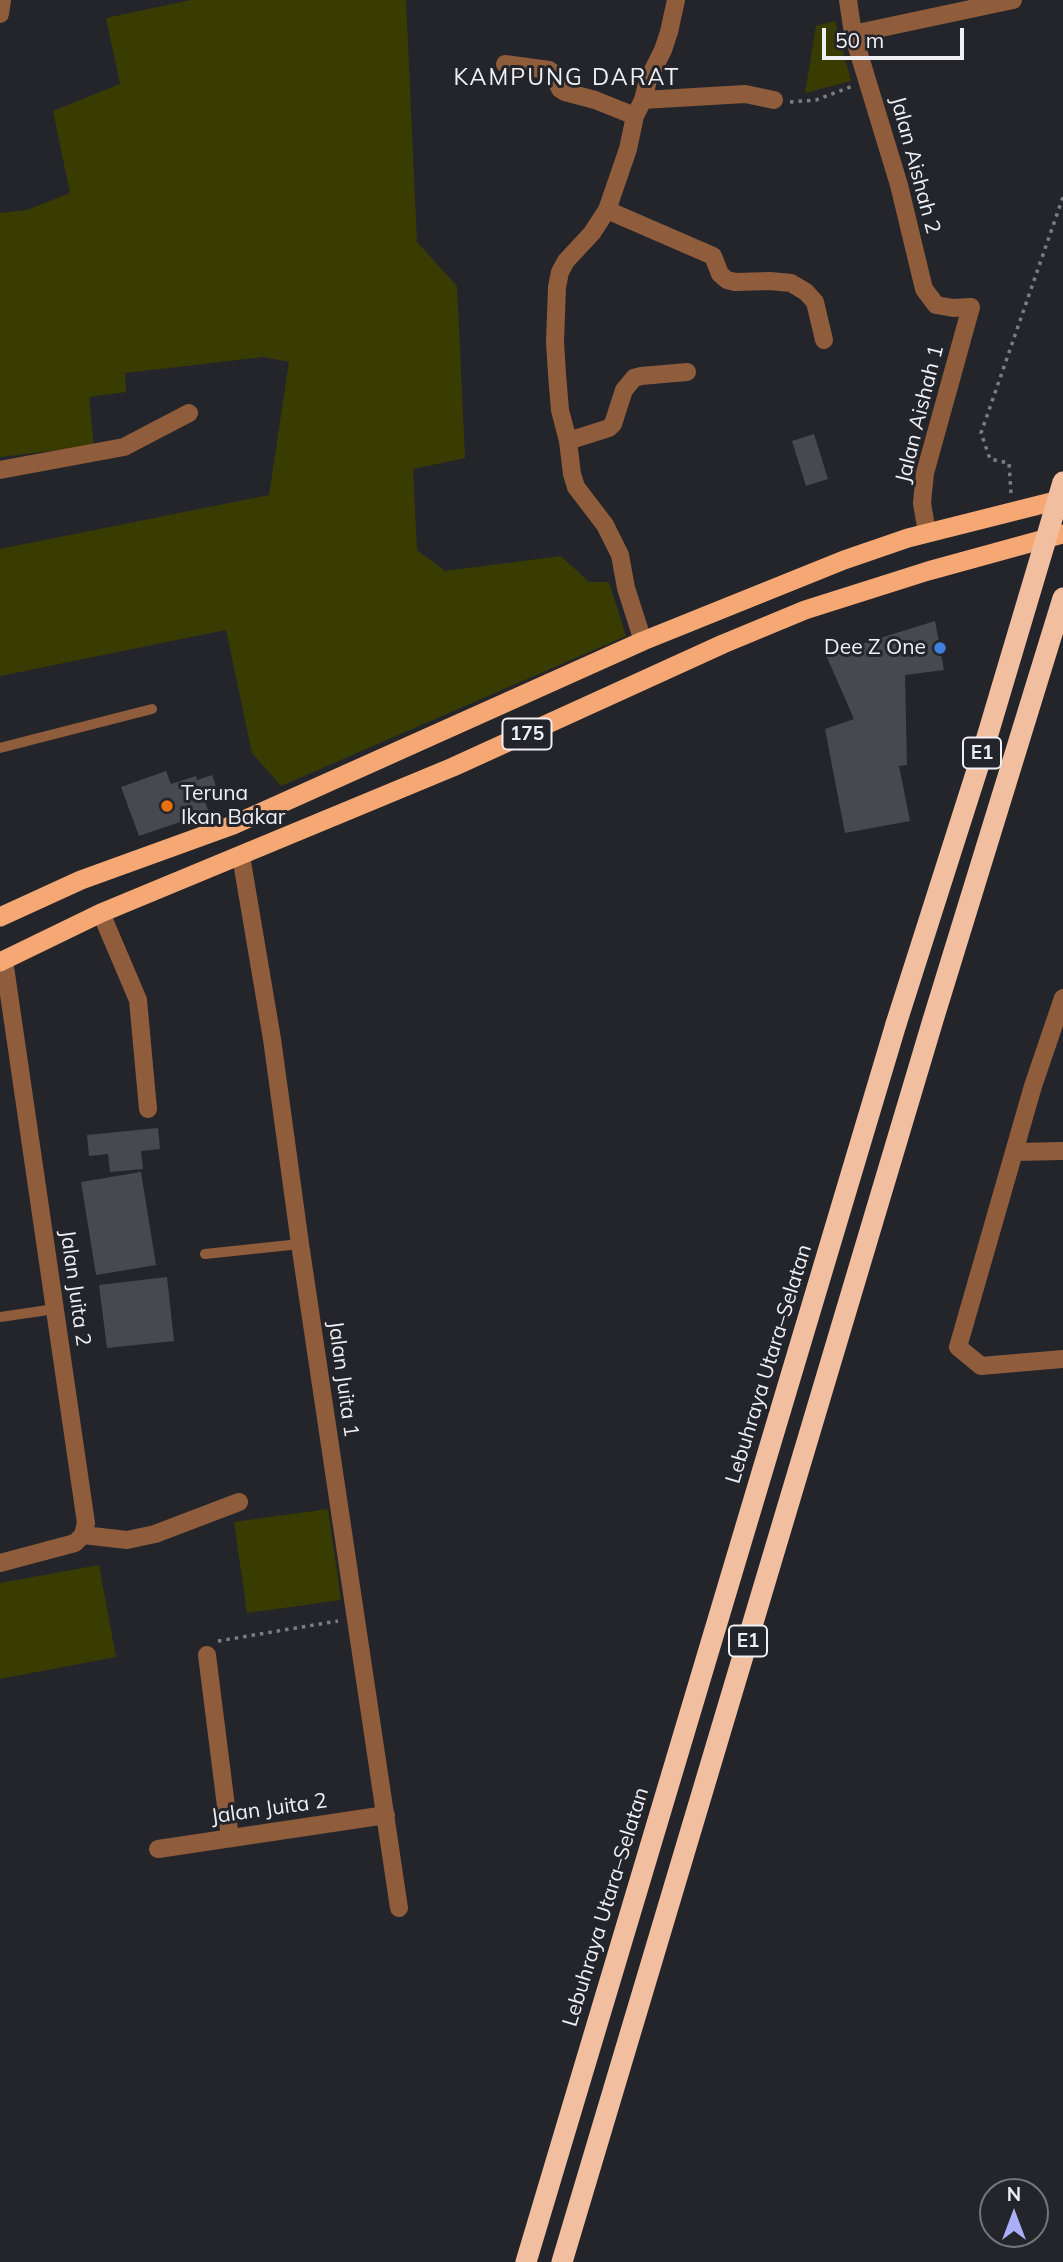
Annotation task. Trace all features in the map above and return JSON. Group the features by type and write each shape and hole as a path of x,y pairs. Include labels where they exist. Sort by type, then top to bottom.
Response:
{"highway":[{"name":"Lebuhraya Utara–Selatan","path":"526,2262 896,1024 979,764 1063,482"},
{"name":"175","path":"0,917 81,880 233,825 643,641 844,560 927,533 1063,499"},
{"name":"175","path":"2,961 101,913 453,767 723,644 805,610 928,571 1063,534"},
{"name":"E1","path":"562,2262 933,1020 1063,598"}],"street":[{"path":"0,14 2,0"},
{"path":"643,641 626,588 620,555 605,525 576,487 560,410 555,342 557,287 566,261 592,233 607,210 648,80 669,32 676,0"},
{"name":"Jalan Aishah 2","path":"848,0 853,34 899,185 924,289 936,305 971,307"},
{"path":"853,34 1013,0"},
{"path":"505,64 549,70 560,89 565,92 639,108 746,94 774,100"},
{"path":"607,210 713,256 720,274 727,280 791,283 806,292 815,302 824,340"},
{"name":"Jalan Aishah 1","path":"927,533 922,503 925,472 971,307"},
{"path":"568,441 609,428 613,424 624,390 634,378 687,372"},
{"path":"0,470 124,447 189,413"},
{"name":"Jalan Juita 1","path":"241,856 272,1039 399,1908"},
{"path":"101,913 138,1000 148,1109"},
{"name":"Jalan Juita 2","path":"2,961 86,1523 83,1535"},
{"path":"1063,998 1032,1086 958,1347 981,1366 1063,1359"},
{"path":"1014,1152 1063,1151"},
{"path":"0,1563 75,1543 83,1535 127,1540 155,1534 239,1502"},
{"path":"207,1655 230,1838"},
{"name":"Jalan Juita 2","path":"158,1849 386,1815"}],"lane":[{"path":"0,748 152,709"},
{"path":"205,1254 300,1244"},
{"path":"0,1317 55,1309"}],"path":[{"path":"774,100 792,103 816,100 868,79"},
{"path":"1014,511 1009,464 990,459 981,433 1063,197"},
{"path":"207,1655 211,1644 221,1640 357,1618"}],"shaded area":[{"path":"191,0 406,0 417,242 457,286 465,458 413,469 417,550 445,571 561,556 589,582 609,582 626,636 281,786 252,753 226,630 0,676 0,549 269,495 289,362 264,357 125,373 126,392 89,397 94,446 0,457 0,213 27,210 70,193 53,111 120,84 106,18"},
{"path":"835,21 851,81 805,93 816,26"},
{"path":"328,1509 341,1600 247,1613 234,1522"},
{"path":"99,1565 116,1657 0,1679 0,1583"}],"building":[{"path":"814,434 828,479 806,486 792,441"},
{"path":"935,621 944,670 905,675 907,765 899,766 910,821 845,833 825,729 854,719 826,655"},
{"name":"Teruna Ikan Bakar","path":"166,771 171,784 196,776 197,780 212,775 218,792 203,797 209,812 139,836 121,787"},
{"path":"158,1128 160,1149 141,1151 143,1169 110,1172 108,1154 89,1156 87,1135"},
{"path":"141,1172 156,1265 96,1275 81,1182"},
{"path":"167,1277 174,1341 107,1348 99,1285"}],"place":[{"name":"Dee Z One","path":"940,648"},
{"name":"Teruna Ikan Bakar","path":"167,806"}],"district":[{"name":"KAMPUNG DARAT","path":"567,78"}]}
